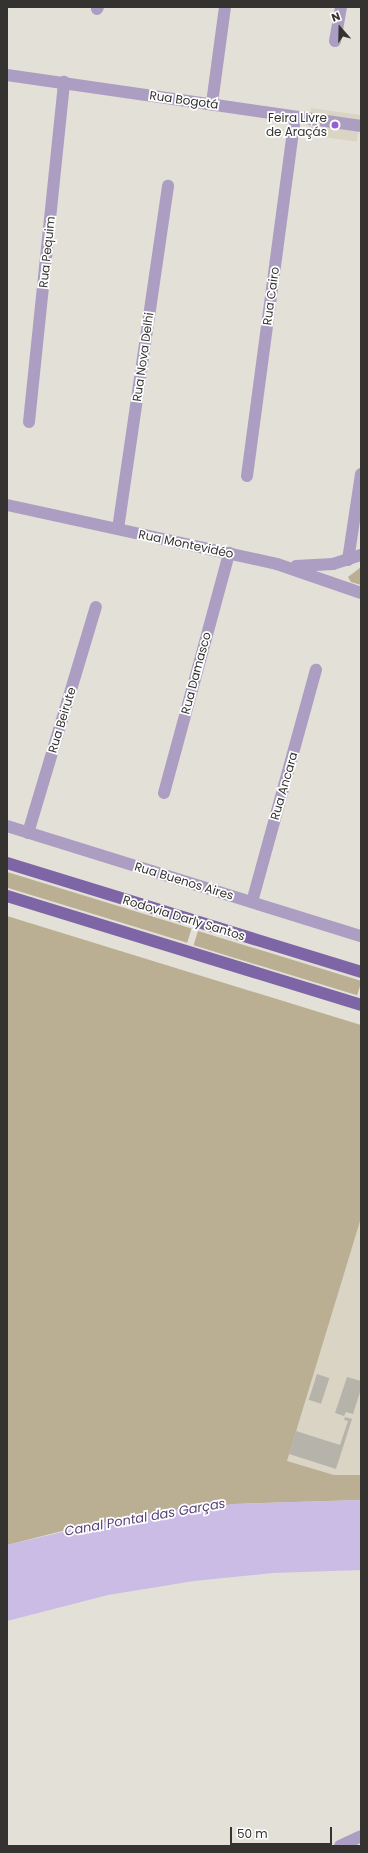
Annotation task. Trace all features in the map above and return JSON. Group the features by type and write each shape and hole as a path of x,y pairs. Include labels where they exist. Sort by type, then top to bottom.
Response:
{"main road":[{"name":"Rodovia Darly Santos","path":"7,863 361,972"},
{"path":"7,896 361,1005"}],"street":[{"path":"212,103 225,7"},
{"path":"335,41 342,7"},
{"name":"Rua Bogotá","path":"7,75 212,103 361,126"},
{"name":"Rua Pequim","path":"29,422 64,82"},
{"name":"Rua Cairo","path":"247,476 295,117"},
{"name":"Rua Nova Delhi","path":"118,529 168,186"},
{"path":"348,560 361,474"},
{"name":"Rua Montevidéo","path":"7,505 277,564 361,593"},
{"name":"Rua Damasco","path":"164,793 229,553"},
{"path":"277,564 319,566 348,560 361,555"},
{"name":"Rua Beirute","path":"28,833 96,607"},
{"name":"Rua Ancara","path":"252,902 316,670"},
{"name":"Rua Buenos Aires","path":"7,826 361,936"},
{"path":"340,1846 361,1836"}],"shaded area":[{"name":"Feira Livre de Araçás","path":"311,108 361,115 357,142 307,135"},
{"path":"361,567 361,585 351,582 348,577"},
{"path":"7,872 192,928 187,943 7,888"},
{"path":"7,916 361,1025 361,1218 287,1461 334,1475 361,1475 361,1500 234,1504 70,1529 7,1545"},
{"path":"198,931 361,981 357,995 194,945"},
{"path":"361,1218 361,1475 334,1475 286,1461"}],"water":[{"name":"Canal Pontal das Garças","path":"361,1500 361,1570 273,1573 194,1581 108,1595 7,1621 7,1545 139,1514 234,1504"}],"building":[{"path":"317,1374 329,1378 321,1404 309,1400"},
{"path":"347,1377 361,1381 361,1389 353,1414 346,1412 344,1416 335,1413"},
{"path":"345,1417 352,1419 336,1469 289,1454 296,1431 340,1445 348,1421 344,1420"}],"place":[{"name":"Feira Livre de Araçás","path":"335,125"}]}
